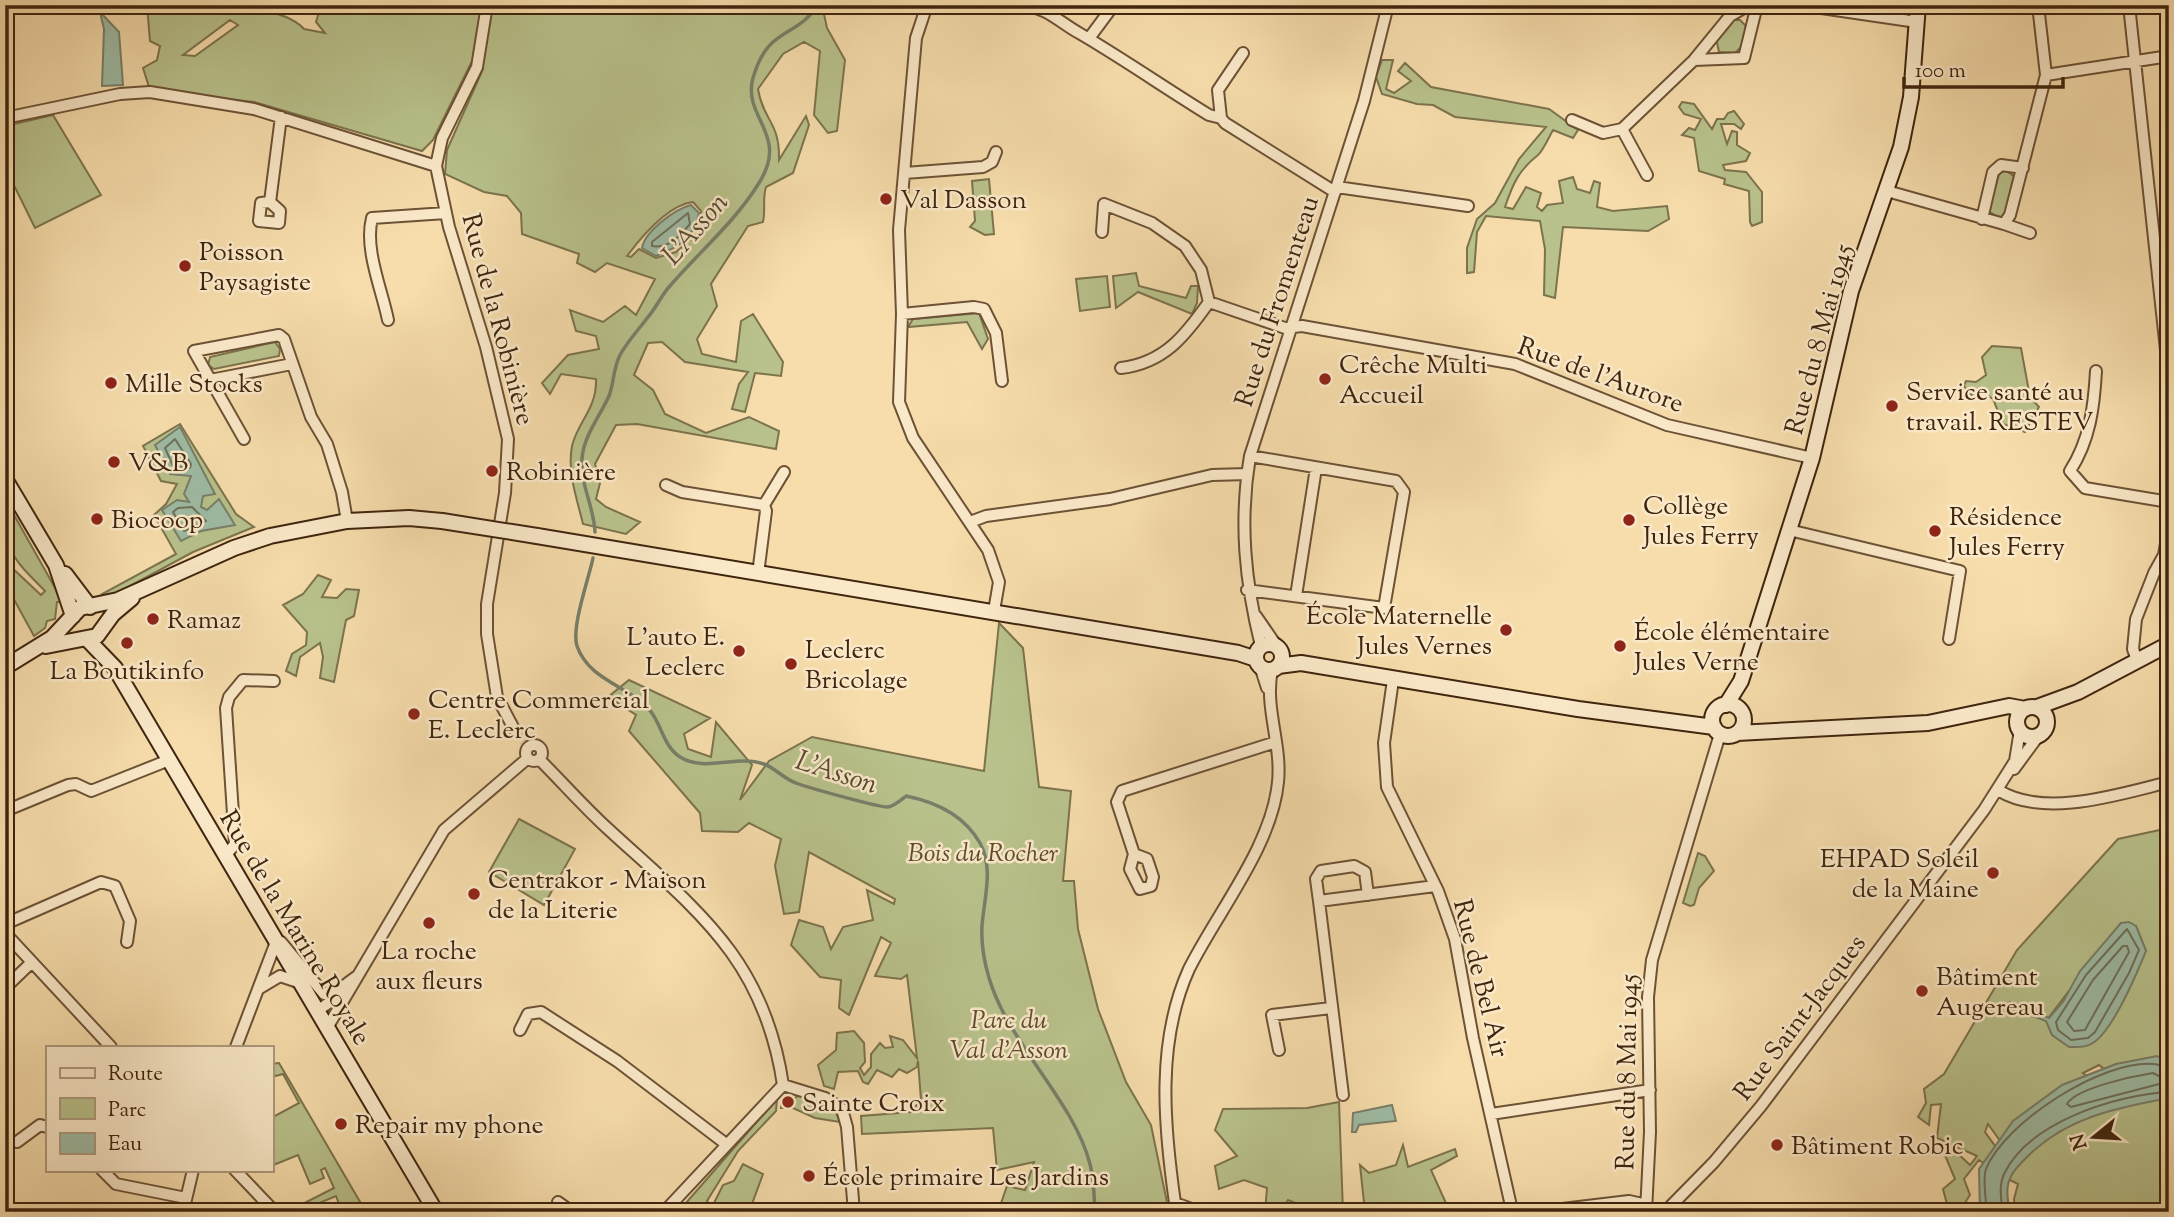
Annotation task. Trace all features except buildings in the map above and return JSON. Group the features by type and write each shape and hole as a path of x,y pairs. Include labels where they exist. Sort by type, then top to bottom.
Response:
{"main road":[{"name":"Rue du 8 Mai 1945","path":"1737,733 1743,726 1737,711 1741,681 1812,458 1851,291 1888,191 1905,128 1918,5"},
{"path":"5,479 57,565 91,607 100,612 103,626"},
{"path":"5,667 35,650 80,608 141,591 234,548 270,536 347,521 409,518 537,536 1268,656 1393,680 1578,709 1716,725 1729,736 1737,733 1928,723 2009,706 2036,706 2045,713 2043,729"},
{"path":"57,565 73,630 83,638"},
{"path":"35,650 97,636 103,626 141,591"},
{"name":"Rue de la Marine Royale","path":"103,626 115,668 436,1212"},
{"name":"Rue de la Marine Royale","path":"83,638 115,668"},
{"path":"2019,727 2019,715 2036,706 2078,692 2169,644"},
{"path":"1990,710 2031,737 2043,729 2078,692"},
{"path":"1716,725 1737,711 1771,731"}],"street":[{"path":"5,118 139,92 198,98 281,117 436,166 442,138 477,67 487,5"},
{"path":"927,5 916,38 898,237 902,314 900,410 913,438 995,565 999,582 994,611"},
{"path":"1026,5 1051,9 1077,32 1090,37 1144,76 1209,115 1221,118"},
{"name":"Rue du Fromenteau","path":"1189,1208 1175,1203 1167,1144 1169,1037 1180,988 1271,818 1279,779 1269,694 1268,656 1247,590 1244,508 1247,474 1250,456 1378,51 1388,5"},
{"path":"1572,120 1603,133 1622,130 1694,60 1730,16 1749,5"},
{"path":"1694,60 1744,58 1757,5"},
{"path":"1801,5 1917,22"},
{"path":"2004,224 2010,215 2046,75 2038,5"},
{"path":"2129,5 2169,378"},
{"path":"1090,37 1113,6"},
{"path":"1243,53 1218,90 1221,118 1225,123 1336,190 1468,206"},
{"path":"2046,75 2169,56"},
{"path":"270,202 281,117"},
{"path":"1622,130 1647,175"},
{"path":"905,173 983,166 992,162 996,152"},
{"path":"1982,219 1993,172 2001,165 2023,168"},
{"name":"Rue de la Robinière","path":"436,166 446,213 486,347 508,439 505,493 488,604 487,634 497,697 514,729"},
{"path":"1888,191 2030,233"},
{"path":"1102,232 1104,204 1152,223 1195,256 1209,302 1177,344 1147,363 1121,368"},
{"path":"388,320 369,227 372,218 446,213"},
{"name":"Rue de l'Aurore","path":"1209,302 1290,327 1302,326 1515,364 1667,425 1812,458"},
{"path":"902,314 974,307 984,309 996,333 1002,382"},
{"path":"244,439 194,351 279,335 284,339 311,417 327,443 342,492 347,521"},
{"path":"210,380 292,364"},
{"path":"2096,371 2085,449 2070,471 2085,488 2169,502"},
{"path":"1247,590 1384,608 1403,499 1402,487 1396,481 1250,456"},
{"path":"1296,596 1316,468"},
{"path":"758,574 764,505 783,472"},
{"path":"969,521 986,516 1110,499 1212,475 1247,474"},
{"path":"666,485 682,492 764,505"},
{"path":"2137,660 2133,649 2136,619 2164,555 2169,527"},
{"path":"1789,530 1960,571 1949,639"},
{"path":"225,856 235,844 226,708 229,697 243,680 274,681"},
{"name":"Rue de Bel Air","path":"1393,680 1384,743 1387,787 1435,886 1461,964 1473,1038 1511,1206 1516,1212"},
{"name":"Rue du 8 Mai 1945","path":"1648,1210 1648,997 1652,960 1716,725"},
{"name":"Rue Saint-Jacques","path":"2009,773 2019,746 2019,727"},
{"name":"Rue Saint-Jacques","path":"1666,1212 1714,1162 1761,1106 2009,773 2026,756 2043,729"},
{"path":"1134,854 1117,802 1122,791 1276,742"},
{"path":"327,1028 444,830 530,751 605,826 677,888 731,952 753,985 769,1023 783,1085"},
{"path":"5,811 68,785 75,784 91,792 169,760"},
{"path":"1998,790 2021,799 2074,803 2169,782"},
{"path":"1343,1095 1316,879 1321,871 1354,866 1365,872 1368,895"},
{"path":"5,924 101,882 108,883 115,886 130,920 127,942"},
{"path":"1319,901 1435,886"},
{"path":"5,933 110,1046"},
{"path":"236,1046 258,990 273,937 301,963 324,994 333,994 359,976"},
{"path":"5,988 32,963"},
{"path":"258,990 279,976 301,983"},
{"path":"317,1011 339,998 359,976"},
{"path":"1279,1050 1272,1015 1331,1008"},
{"path":"520,1030 528,1014 541,1012 617,1061 726,1144"},
{"path":"664,1212 783,1085"},
{"path":"783,1085 825,1098 842,1109 847,1127 854,1212"},
{"path":"1492,1114 1650,1090"},
{"path":"17,1142 40,1125 46,1127"},
{"path":"104,1172 116,1184 186,1198"},
{"path":"183,1212 192,1172"},
{"path":"237,1172 275,1212"},
{"path":"1537,1212 1629,1201 1648,1210"},
{"path":"558,1202 572,1212"}],"green space":[{"path":"147,5 209,5 254,9 275,13 304,29 325,33 316,22 321,5 822,5 827,28 845,60 837,131 828,133 814,115 820,51 804,42 783,54 758,89 760,100 777,137 779,160 806,116 809,125 793,173 766,187 763,222 748,226 711,284 717,306 697,339 702,354 736,362 741,321 753,314 783,362 781,376 755,373 745,412 732,409 739,384 748,372 685,362 662,342 648,343 634,375 653,390 665,414 706,433 749,417 779,431 776,449 637,424 616,425 595,464 600,483 596,499 606,507 640,522 626,534 583,524 573,485 571,456 575,437 594,399 596,379 561,374 550,394 542,383 568,355 599,349 596,336 576,331 570,310 603,322 625,306 636,315 655,279 607,263 595,272 577,263 579,254 522,234 521,213 507,196 484,192 445,174 447,150 483,69 471,63 433,140 422,151 254,102 150,90 143,68 157,60 160,46 150,41","holes":["230,20 238,25 195,56 183,55","693,202 701,211 699,232 676,252 656,258 639,249 631,257 627,256 665,215"]},
{"path":"1732,20 1740,20 1746,26 1742,46 1735,53 1719,52 1716,38"},
{"path":"1382,60 1393,60 1386,89 1394,93 1411,81 1398,71 1405,63 1431,87 1549,109 1578,130 1573,138 1553,130 1540,153 1517,178 1505,207 1513,209 1526,187 1541,193 1537,207 1542,211 1547,205 1563,203 1559,181 1573,177 1577,189 1590,193 1594,181 1600,183 1597,207 1613,211 1667,206 1669,219 1648,231 1563,227 1555,298 1544,295 1545,249 1540,221 1486,216 1477,232 1474,272 1467,273 1467,248 1477,219 1495,203 1519,159 1546,127 1455,117 1433,105 1417,104 1382,94 1376,77"},
{"path":"1682,102 1694,104 1712,129 1717,119 1724,119 1728,113 1734,111 1744,124 1741,129 1734,124 1721,124 1727,144 1732,131 1737,132 1737,145 1750,153 1746,161 1723,165 1725,170 1746,172 1762,192 1762,222 1752,226 1750,222 1749,191 1724,184 1725,179 1699,171 1694,138 1682,135 1689,128 1695,130 1701,119 1684,114 1679,107"},
{"path":"53,115 101,195 35,228 5,167 5,126"},
{"path":"2005,170 2015,177 2006,214 2000,218 1988,211 1999,174"},
{"path":"989,179 994,234 985,235 970,227 975,221 972,181"},
{"path":"1136,273 1139,286 1186,298 1191,286 1198,286 1197,303 1192,314 1138,292 1116,308 1113,276"},
{"path":"1107,276 1110,307 1080,311 1076,279"},
{"path":"979,313 988,339 982,349 967,322 908,327 913,319"},
{"path":"275,342 280,349 279,356 214,369 208,365 210,357"},
{"path":"1992,346 2021,348 2030,397 2039,407 2025,432 2003,424 1993,399 1981,392 1970,395 1964,386 1966,381 1976,382 1986,375 1982,357"},
{"path":"180,424 236,514 254,527 193,552 108,598 102,594 176,554 154,515 166,504 177,484 161,481 143,446"},
{"path":"5,499 63,602 57,602 55,619 47,621 45,628 34,636 5,583 5,567 9,565 41,595 45,591 24,569 12,551 6,530"},
{"path":"318,575 331,580 322,597 337,598 346,589 359,590 354,616 346,620 334,682 320,678 323,657 320,643 300,657 296,676 286,671 292,654 306,645 307,632 283,605 303,594"},
{"name":"Bois du Rocher","path":"999,623 1023,648 1039,787 1071,791 1063,881 1074,881 1078,929 1098,1009 1126,1082 1151,1125 1169,1212 998,1212 1007,1186 1025,1190 1034,1162 997,1170 993,1128 862,1134 861,1116 911,1112 921,1100 918,1061 917,1067 907,1073 899,1069 892,1077 877,1070 868,1084 863,1082 858,1071 838,1072 834,1089 824,1086 818,1065 836,1050 837,1033 854,1031 864,1043 865,1062 860,1068 864,1075 871,1067 871,1054 880,1043 885,1048 893,1047 890,1036 903,1040 917,1058 907,975 901,979 875,976 891,943 881,937 849,1015 839,1008 841,980 820,977 791,945 799,920 823,927 831,949 843,927 873,920 867,890 894,904 895,899 809,852 799,912 784,914 775,866 781,839 749,823 738,832 702,831 700,813 629,731 636,715 608,697 629,680 710,718 684,734 688,749 711,757 716,722 752,765 740,800 769,761 812,737 984,771"},
{"path":"519,819 575,849 544,905 489,872"},
{"path":"2169,828 2169,1067 2110,1074 2099,1065 2083,1073 2112,1096 2169,1087 2169,1212 2015,1212 2014,1199 2018,1184 2000,1175 2011,1156 1988,1124 1985,1132 1998,1150 1985,1164 1979,1160 1964,1179 1970,1195 1959,1212 1949,1212 1943,1189 1955,1179 1944,1153 1955,1151 1970,1165 1977,1156 1937,1138 1941,1104 1931,1105 1929,1125 1918,1117 1926,1103 1924,1089 1944,1074 2017,950 2118,839","holes":["2121,923 2136,926 2146,951 2046,1021"]},
{"path":"1698,853 1705,856 1714,871 1699,888 1694,905 1690,906 1683,903"},
{"path":"279,1063 366,1212 342,1212 336,1196 298,1212 287,1212 334,1188 325,1168 321,1170 324,1178 310,1184 298,1155 273,1165 273,1117 299,1103 283,1074 276,1076 273,1074 273,1064"},
{"path":"800,1094 820,1102 818,1108 825,1111 828,1105 835,1110 840,1122 815,1118 793,1108 781,1108 782,1102 789,1106"},
{"path":"777,1099 776,1111 738,1151 707,1201 712,1207 723,1185 734,1181 743,1164 763,1174 749,1212 678,1212"},
{"path":"1339,1102 1343,1212 1316,1211 1288,1200 1282,1212 1265,1212 1267,1188 1244,1180 1219,1189 1215,1166 1237,1156 1215,1130 1223,1109 1307,1108"},
{"path":"1403,1145 1408,1167 1455,1149 1457,1156 1431,1170 1450,1212 1365,1212 1360,1165 1369,1173 1396,1165"}],"water":[{"path":"100,12 119,32 123,85 102,86 104,29"},
{"path":"691,205 699,213 697,222 684,240 656,256 642,248 644,241 662,222"},
{"path":"180,427 215,494 203,496 201,507 207,510 219,499 235,525 201,531 181,541 162,510 177,500 189,502 184,494 191,476 170,474 155,445"},
{"path":"2129,922 2136,926 2146,951 2115,1016 2099,1038 2091,1044 2069,1047 2052,1035 2046,1021 2007,1007 2010,1002 2049,1018 2063,1002 2080,971 2121,923"},
{"path":"2157,1056 2169,1063 2169,1098 2110,1111 2057,1133 2041,1144 2012,1174 2007,1188 2009,1212 1980,1212 1979,1169 2013,1121 2062,1085 2116,1064"},
{"path":"1392,1105 1396,1121 1359,1125 1356,1132 1352,1132 1353,1113"}],"waterway":[{"name":"L'Asson","path":"595,532 583,477 583,451 609,396 620,355 666,291 728,224 759,183 770,152 751,92 753,78 767,49 809,16 817,5"},
{"name":"L'Asson","path":"593,558 578,615 577,646 590,667 648,708 669,746 680,757 710,764 754,761 772,768 796,783 882,806 893,805 906,796 948,811 973,833 980,843 986,863 987,884 982,932 989,978 998,1003 1011,1026 1056,1094 1082,1140 1090,1164 1095,1212"}],"tunnel":[{"path":"514,729 524,741"}],"place":[{"name":"Val Dasson","path":"886,199"},
{"name":"Poisson Paysagiste","path":"185,266"},
{"name":"Crêche Multi Accueil","path":"1325,379"},
{"name":"Mille Stocks","path":"111,383"},
{"name":"Service santé au travail. RESTEV","path":"1892,406"},
{"name":"V&B","path":"114,462"},
{"name":"Robinière","path":"492,471"},
{"name":"Biocoop","path":"97,519"},
{"name":"Collège Jules Ferry","path":"1629,520"},
{"name":"Résidence Jules Ferry","path":"1935,531"},
{"name":"Ramaz","path":"153,619"},
{"name":"École Maternelle Jules Vernes","path":"1506,630"},
{"name":"La Boutikinfo","path":"127,643"},
{"name":"École élémentaire Jules Verne","path":"1620,646"},
{"name":"L'auto E. Leclerc","path":"739,651"},
{"name":"Leclerc Bricolage","path":"791,664"},
{"name":"Centre Commercial E. Leclerc","path":"414,714"},
{"name":"EHPAD Soleil de la Maine","path":"1993,873"},
{"name":"Centrakor - Maison de la Literie","path":"474,894"},
{"name":"La roche aux fleurs","path":"429,923"},
{"name":"Bâtiment Augereau","path":"1922,991"},
{"name":"Sainte Croix","path":"788,1102"},
{"name":"Repair my phone","path":"341,1124"},
{"name":"Bâtiment Robic","path":"1777,1145"},
{"name":"École primaire Les Jardins","path":"809,1176"}],"park label":[{"name":"Parc du Val d'Asson","path":"1009,1034"}]}
